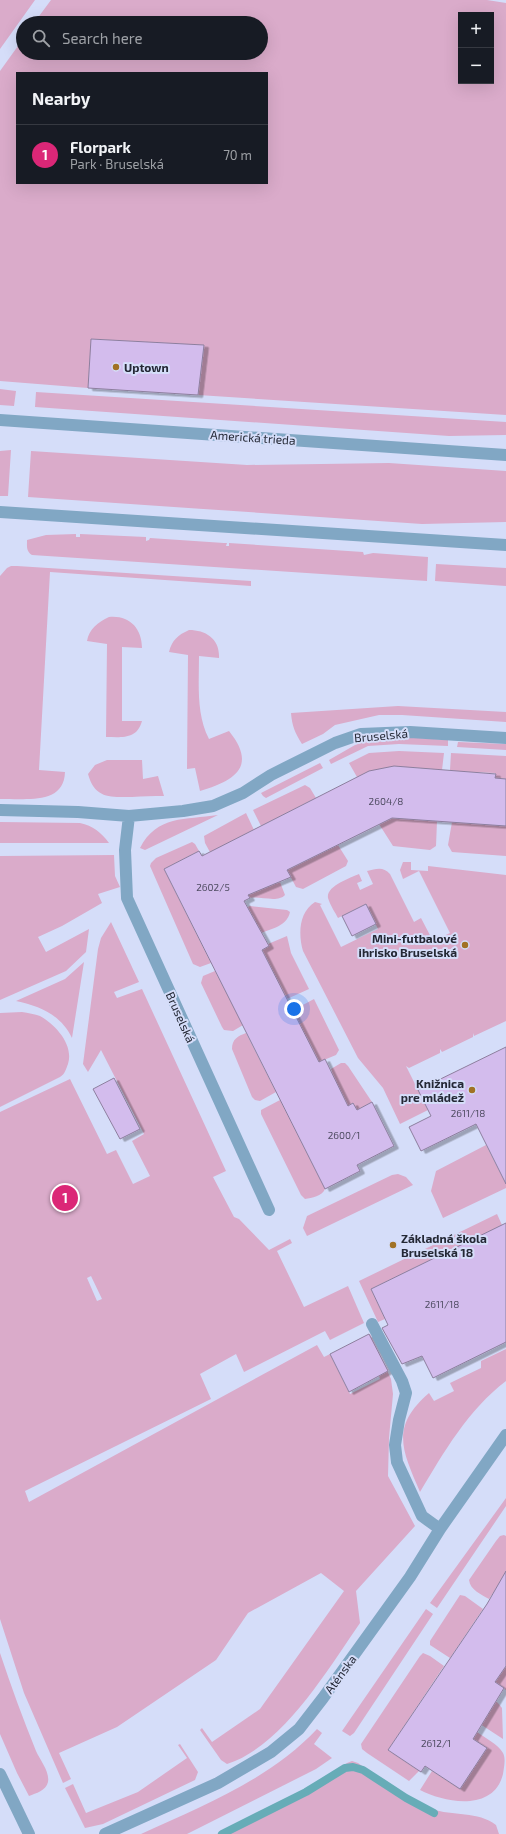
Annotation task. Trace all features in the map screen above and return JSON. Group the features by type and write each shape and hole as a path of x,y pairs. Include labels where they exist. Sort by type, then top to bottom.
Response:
{"street":[{"name":"Americká trieda","path":"0,420 506,455"},
{"path":"0,512 506,545"},
{"name":"Bruselská","path":"0,810 78,812 130,816 213,806 243,793 271,775 348,737 361,734 410,732 506,738"},
{"name":"Bruselská","path":"130,816 125,850 128,898 269,1210"},
{"path":"372,1324 402,1381 406,1393 399,1420 395,1445 397,1462 422,1516 440,1529"},
{"name":"Aténska","path":"105,1834 218,1783 259,1760 283,1743 299,1728 323,1698 410,1577 440,1529 506,1435"},
{"path":"0,1774 29,1834"}],"shaded area":[{"path":"0,0 35,0 24,16 16,16 16,27 0,49"},
{"path":"51,0 487,0 506,3 506,415 198,395 204,346 92,339 88,388 0,381 0,71 16,49 16,60 268,60 268,16 39,16"},
{"path":"0,389 16,391 14,406 0,405"},
{"path":"36,392 506,422 506,435 449,436 35,407"},
{"path":"11,450 8,496 0,496 0,451"},
{"path":"31,451 247,465 389,463 506,471 506,522 422,524 28,497"},
{"path":"76,534 76,537 80,537 80,534 146,537 146,541 150,538 227,543 226,546 229,546 229,543 363,552 364,555 373,553 428,557 427,581 32,555 27,547 27,540 46,535"},
{"path":"436,564 506,568 506,586 435,581"},
{"path":"11,566 251,581 251,586 50,572 39,770 65,772 63,783 58,790 41,798 0,799 0,576 7,568"},
{"path":"109,617 123,618 133,624 140,634 142,648 122,647 122,721 142,721 136,732 123,737 106,737 107,644 87,641 92,629 101,621"},
{"path":"189,630 195,630 211,637 219,651 219,658 199,656 199,698 205,729 209,739 229,731 237,744 241,754 242,763 238,771 232,777 200,791 195,768 187,769 188,655 169,652 176,638"},
{"path":"398,706 506,712 506,722 402,715 379,715 335,725 323,734 302,744 294,729 291,713"},
{"path":"405,737 448,740 448,746 399,744 368,746 331,764 329,760 355,745 367,741"},
{"path":"458,742 506,744 506,750 457,747"},
{"path":"399,751 444,753 442,770 357,777 349,763 369,753"},
{"path":"451,753 506,756 506,779 495,778 495,773 471,772 454,775 454,771 450,770"},
{"path":"107,760 142,760 143,779 158,776 164,796 117,797 104,795 99,792 91,782 88,774 95,765"},
{"path":"320,763 323,768 266,798 261,793"},
{"path":"305,785 310,788 316,798 261,826 253,810"},
{"path":"246,813 254,830 211,854 205,843 204,836"},
{"path":"218,815 145,850 140,848 147,837 163,824 183,819"},
{"path":"392,818 437,821 436,846 430,850 393,846 379,824"},
{"path":"0,822 80,823 96,830 109,843 0,843"},
{"path":"452,822 506,826 506,856 452,852 448,845"},
{"path":"192,842 199,851 164,869 211,963 200,967 193,964 150,866 156,858"},
{"path":"338,845 348,861 346,866 303,889 296,887 287,870"},
{"path":"114,855 115,876 120,887 98,894 102,903 62,926 38,937 46,952 89,929 86,952 66,971 0,1000 0,856"},
{"path":"403,862 411,862 411,870 428,871 428,866 506,875 506,1021 474,1036 473,1033 473,1037 442,1052 440,1049 440,1053 409,1068 406,1066 428,1110 400,1124 383,1088 358,1058 303,951 300,931 306,911 315,902 322,904 320,905 341,947 378,929 366,904 338,918 331,906 328,894 335,886 359,874 362,881 357,883 360,890 373,884 367,871 382,869 390,874 414,922 421,918 433,941 450,933 419,871 403,879 400,870"},
{"path":"275,876 278,883 280,882 285,895 278,899 250,898 246,891"},
{"path":"250,906 287,910 290,912 285,922 281,925 255,936 242,910"},
{"path":"111,922 139,982 114,992 117,998 142,989 226,1171 213,1177 234,1217 239,1219 269,1250 290,1239 292,1243 277,1251 304,1307 348,1286 364,1323 330,1340 325,1331 244,1372 236,1354 200,1374 211,1399 25,1491 29,1502 317,1345 324,1357 330,1354 350,1394 380,1379 364,1337 370,1334 391,1379 393,1394 389,1438 388,1476 415,1526 356,1591 360,1623 319,1683 285,1724 267,1741 247,1755 227,1764 221,1760 200,1730 202,1728 212,1742 260,1709 344,1591 321,1573 248,1613 216,1660 117,1727 59,1753 71,1779 63,1783 24,1693 0,1619 0,1112 70,1079 107,1154 116,1150 133,1184 150,1176 132,1141 144,1134 101,1050 88,1072 83,1064 98,949 101,938","holes":["91,1276 102,1299 97,1301 87,1278"]},
{"path":"287,936 291,953 309,989 287,999 262,950 268,944"},
{"path":"84,962 72,1038 62,1023 49,1013 16,1001 65,979"},
{"path":"215,971 243,1025 233,1031 224,1030 222,1027 201,983 203,976"},
{"path":"314,999 339,1050 336,1055 319,1062 294,1013 300,1010 299,1007"},
{"path":"22,1012 40,1016 57,1030 66,1043 69,1057 68,1064 62,1076 0,1107 0,1013"},
{"path":"246,1033 276,1092 260,1101 255,1100 252,1097 232,1049 236,1038"},
{"path":"341,1063 345,1063 348,1066 372,1102 357,1110 353,1103 331,1115 325,1076 332,1072 331,1069"},
{"path":"280,1100 325,1189 322,1193 311,1198 305,1199 301,1195 261,1114 261,1110"},
{"path":"486,1145 506,1184 506,1188 443,1218 431,1191 436,1171"},
{"path":"398,1174 406,1177 413,1185 307,1236 303,1228 307,1216 392,1175"},
{"path":"497,1214 502,1225 371,1289 385,1319 378,1322 359,1281"},
{"path":"506,1349 506,1381 492,1392 468,1418 420,1492 408,1464 403,1440 404,1428 409,1417 417,1405 429,1393 434,1401 454,1391 450,1383 481,1368 481,1361"},
{"path":"506,1498 506,1506 437,1608 430,1603"},
{"path":"500,1536 506,1536 506,1574 489,1599 474,1589 469,1580 496,1541"},
{"path":"460,1595 465,1596 483,1609 450,1658 430,1645 430,1641"},
{"path":"426,1609 433,1614 354,1733 350,1736 342,1731"},
{"path":"0,1653 31,1739 48,1774 48,1782 45,1788 29,1796 0,1734"},
{"path":"423,1653 444,1666 388,1750 419,1771 409,1781 367,1753 362,1749 361,1744"},
{"path":"506,1666 506,1690 495,1682"},
{"path":"487,1695 502,1708 503,1739 471,1718"},
{"path":"317,1729 322,1733 314,1744 332,1758 316,1769 187,1834 141,1834 212,1802 257,1777 298,1747"},
{"path":"477,1732 491,1741 501,1750 504,1755 503,1774 498,1786 490,1794 479,1799 468,1801 455,1801 430,1795 420,1790 432,1771 460,1789 487,1748 473,1739"},
{"path":"180,1744 198,1772 195,1780 103,1824 85,1828 65,1788 73,1784 86,1813 138,1792 187,1758 178,1745"},
{"path":"352,1761 358,1763 399,1792 425,1807 439,1811 481,1818 496,1825 499,1834 217,1834 305,1791"}],"building":[{"path":"91,339 204,345 198,395 88,388"},
{"path":"394,766 496,774 495,778 506,779 506,826 392,818 287,870 291,877 248,895 250,898 244,901 269,946 262,950 319,1062 325,1059 348,1106 353,1103 357,1110 372,1102 394,1146 357,1165 360,1171 325,1189 164,869 199,851 202,856 369,771"},
{"path":"366,904 376,924 352,936 342,916"},
{"path":"506,1047 506,1184 476,1124 421,1151 409,1127 431,1116 418,1090"},
{"path":"114,1078 140,1129 120,1139 93,1089"},
{"path":"506,1223 506,1342 433,1378 422,1356 402,1364 382,1328 388,1325 371,1289"},
{"path":"369,1334 388,1371 349,1392 330,1354"},
{"path":"506,1571 506,1666 495,1682 504,1688 473,1739 487,1748 460,1789 425,1766 421,1772 388,1750 487,1604"}],"waterway":[{"path":"222,1834 306,1792 345,1768 353,1767 363,1770 406,1798 434,1813"}],"place":[{"name":"Uptown","path":"116,367"},
{"name":"Mini-futbalové ihrisko Bruselská","path":"465,945"},
{"name":"Knižnica pre mládež","path":"472,1090"},
{"name":"Florpark","path":"65,1198"},
{"name":"Základná škola Bruselská 18","path":"393,1245"}]}
